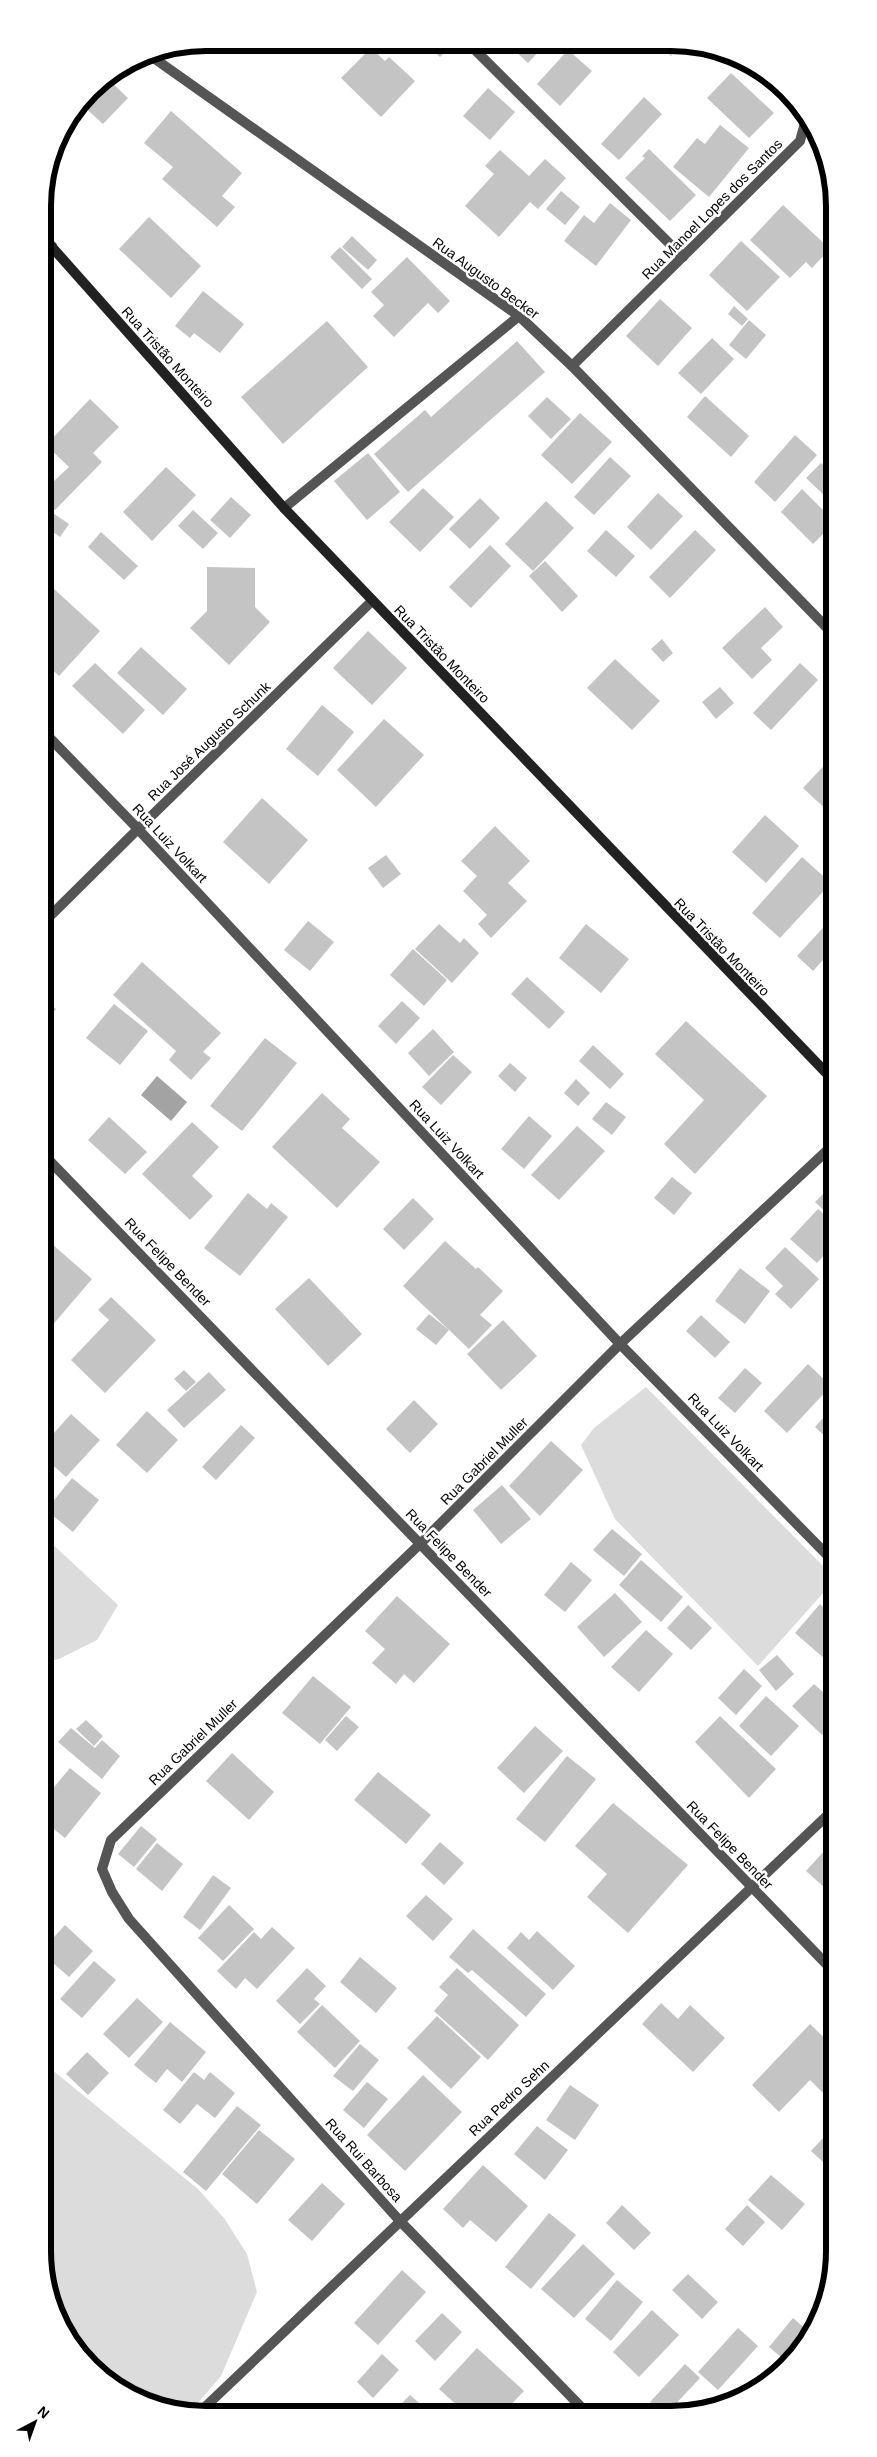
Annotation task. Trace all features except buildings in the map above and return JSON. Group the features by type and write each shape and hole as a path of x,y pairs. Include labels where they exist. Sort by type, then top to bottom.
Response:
{"main road":[{"name":"Rua Tristão Monteiro","path":"52,246 284,508 826,1073"}],"street":[{"path":"476,51 683,257"},
{"name":"Rua Augusto Becker","path":"155,59 519,316 572,366 826,627"},
{"name":"Rua Manoel Lopes dos Santos","path":"572,366 800,141 803,126"},
{"path":"284,508 519,316"},
{"name":"Rua José Augusto Schunk","path":"52,914 372,601"},
{"name":"Rua Luiz Volkart","path":"52,740 138,829 620,1344 825,1554"},
{"name":"Rua Gabriel Muller","path":"129,1919 112,1892 102,1870 111,1840 421,1543 620,1344 826,1152"},
{"name":"Rua Felipe Bender","path":"52,1163 825,1963"},
{"name":"Rua Pedro Sehn","path":"209,2406 399,2220 825,1817"},
{"name":"Rua Rui Barbosa","path":"129,1919 399,2220 580,2406"}],"shaded area":[{"path":"157,1076 187,1102 171,1121 141,1095"},
{"path":"646,1387 825,1568 825,1591 758,1666 615,1519 581,1445 594,1428"},
{"path":"51,1543 118,1605 97,1640 59,1659 51,1661"},
{"path":"51,2069 198,2189 224,2218 247,2254 257,2292 221,2376 196,2405 156,2398 138,2390 112,2374 83,2345 67,2319 59,2301 54,2281 51,2251"}]}
